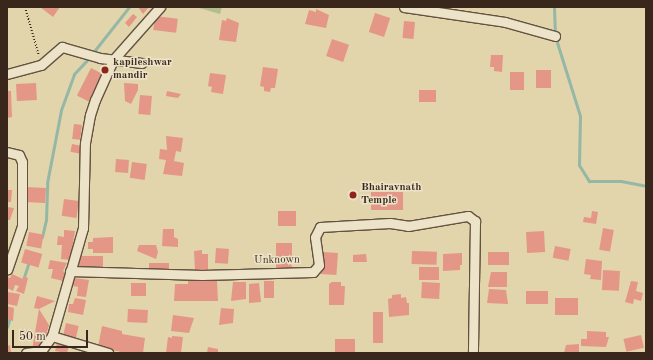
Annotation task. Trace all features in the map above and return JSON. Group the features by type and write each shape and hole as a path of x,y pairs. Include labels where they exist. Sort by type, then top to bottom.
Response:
{"street":[{"path":"26,353 41,351 52,336 84,222 85,143 90,115 113,60 160,7"},
{"path":"404,7 505,22 555,36"},
{"path":"7,74 41,65 62,47 113,60 142,63"},
{"path":"7,152 19,155 22,162 22,226 7,270"},
{"name":"Unknown","path":"70,271 195,275 313,272 318,265 315,236 320,227 390,223 408,226 468,216 473,217 475,221 473,353"},
{"path":"52,336 108,353"}],"path":[{"path":"25,7 41,65"}],"green space":[{"path":"196,7 222,7 220,14"}],"building":[{"path":"40,7 60,7 53,17"},
{"path":"138,7 149,7 143,14"},
{"path":"316,9 329,15 326,28 305,24 309,10 316,12"},
{"path":"375,13 390,18 384,37 369,32"},
{"path":"133,14 137,17 129,27 125,23"},
{"path":"155,16 178,19 176,33 153,30"},
{"path":"227,18 239,23 236,42 219,40 222,20 226,21"},
{"path":"404,21 415,22 413,39 403,38"},
{"path":"332,39 349,45 343,62 326,56"},
{"path":"491,55 503,55 502,72 494,71 494,67 490,67"},
{"path":"263,67 278,69 275,88 271,88 270,92 264,91 264,87 260,86"},
{"path":"91,68 103,74 89,102 77,96"},
{"path":"536,70 551,70 551,88 536,88"},
{"path":"510,72 524,72 524,90 510,90"},
{"path":"210,73 226,75 223,94 211,92 212,87 208,86"},
{"path":"36,83 37,100 17,101 16,84"},
{"path":"124,83 138,84 138,90 131,104 125,101"},
{"path":"419,90 436,90 436,102 419,102"},
{"path":"7,91 11,91 12,117 7,118"},
{"path":"167,91 181,94 178,98 166,96"},
{"path":"140,95 152,96 150,115 138,114"},
{"path":"74,124 82,125 80,140 72,139"},
{"path":"166,136 183,138 181,152 176,151 174,161 184,163 182,176 163,174 166,160 159,159 160,149 167,150"},
{"path":"72,144 82,146 80,154 70,152"},
{"path":"116,159 129,160 128,173 115,172"},
{"path":"132,162 147,164 145,180 130,178"},
{"path":"26,187 46,188 45,203 25,202"},
{"path":"7,190 12,190 11,202 7,202"},
{"path":"371,192 403,192 403,210 371,210"},
{"path":"64,199 79,201 76,218 62,216"},
{"path":"7,207 14,208 10,220 7,220"},
{"path":"278,211 296,211 296,226 278,226"},
{"path":"592,211 598,212 596,224 583,222 584,217 591,218"},
{"path":"603,228 614,230 610,252 599,250"},
{"path":"163,229 174,229 174,237 178,239 178,247 162,246"},
{"path":"64,230 75,231 70,260 61,259 62,245 57,245 58,236 64,237"},
{"path":"544,231 545,252 527,253 526,232"},
{"path":"29,232 44,235 41,249 26,246"},
{"path":"113,237 113,253 93,253 93,249 88,249 88,242 93,242 93,238"},
{"path":"276,243 292,243 292,267 288,268 288,271 276,268"},
{"path":"139,245 156,245 158,252 156,259 137,251"},
{"path":"555,246 571,249 568,261 553,258"},
{"path":"216,248 229,249 228,264 215,263"},
{"path":"25,249 42,254 38,267 21,262"},
{"path":"202,250 202,254 208,254 208,271 195,271 194,251"},
{"path":"412,251 437,252 437,265 412,264"},
{"path":"322,252 338,253 336,275 320,274"},
{"path":"488,252 509,252 509,265 488,265"},
{"path":"462,253 462,265 460,265 460,270 443,271 443,254"},
{"path":"366,254 367,262 353,262 353,255"},
{"path":"78,256 103,256 103,270 78,270"},
{"path":"586,259 602,261 601,280 590,279 591,275 584,274"},
{"path":"50,260 67,263 63,271 65,272 63,281 51,278 53,269 48,269"},
{"path":"149,263 169,263 169,271 149,271"},
{"path":"419,267 439,267 439,280 419,280"},
{"path":"603,270 620,271 619,291 602,290"},
{"path":"491,272 507,272 507,287 488,287"},
{"path":"12,274 23,279 24,276 28,278 24,294 16,291 19,286 15,285 13,291 7,288 7,277 10,278"},
{"path":"74,278 89,280 86,297 77,296 78,287 73,286"},
{"path":"188,281 217,281 218,301 174,301 175,284 188,284"},
{"path":"264,281 274,281 274,298 264,298"},
{"path":"631,281 638,282 636,291 643,293 641,301 634,299 633,304 625,302"},
{"path":"233,282 246,282 246,299 231,301"},
{"path":"332,282 341,282 341,286 345,286 344,305 329,305 329,284"},
{"path":"422,282 440,283 439,299 421,298"},
{"path":"131,283 146,283 146,296 131,296"},
{"path":"259,283 261,302 249,303 249,284"},
{"path":"489,289 506,290 508,304 487,303"},
{"path":"526,291 548,291 548,304 526,304"},
{"path":"7,292 20,294 17,306 7,304"},
{"path":"401,294 401,298 406,297 407,303 409,303 409,315 389,317 388,299 392,298 392,295"},
{"path":"37,296 55,301 39,309 34,308"},
{"path":"75,298 86,300 83,315 68,312 69,304 73,304"},
{"path":"555,298 578,298 578,315 555,315"},
{"path":"7,306 14,308 13,321 7,319"},
{"path":"221,308 234,309 233,323 219,325"},
{"path":"39,309 49,325 43,346 38,346 38,351 32,350"},
{"path":"128,309 148,310 147,323 127,322"},
{"path":"373,312 383,312 383,343 373,343"},
{"path":"173,315 194,318 189,333 171,331"},
{"path":"66,323 79,326 76,339 63,336"},
{"path":"102,326 122,331 122,334 145,338 143,353 126,353 98,347"},
{"path":"22,329 33,331 31,340 20,338"},
{"path":"587,331 606,332 606,337 609,337 606,347 581,346 581,339 587,339"},
{"path":"641,335 644,348 626,352 623,339"},
{"path":"172,336 183,337 181,353 166,353 168,337 172,338"},
{"path":"58,339 70,343 67,353 55,351"},
{"path":"335,339 355,339 355,353 335,353"},
{"path":"579,344 579,353 564,353 566,345"},
{"path":"10,345 11,352 7,353 7,346"},
{"path":"208,347 218,349 218,353 207,353"}],"waterway":[{"path":"95,50 129,7"},
{"path":"554,7 555,36 580,116 579,165 589,181 621,181 646,186"},
{"path":"42,237 46,220 47,183 61,110 74,74 87,60"},
{"path":"23,280 29,262"},
{"path":"7,327 10,317"}],"place":[{"name":"kapileshwar mandir","path":"105,70"},
{"name":"Bhairavnath Temple","path":"353,195"}]}
